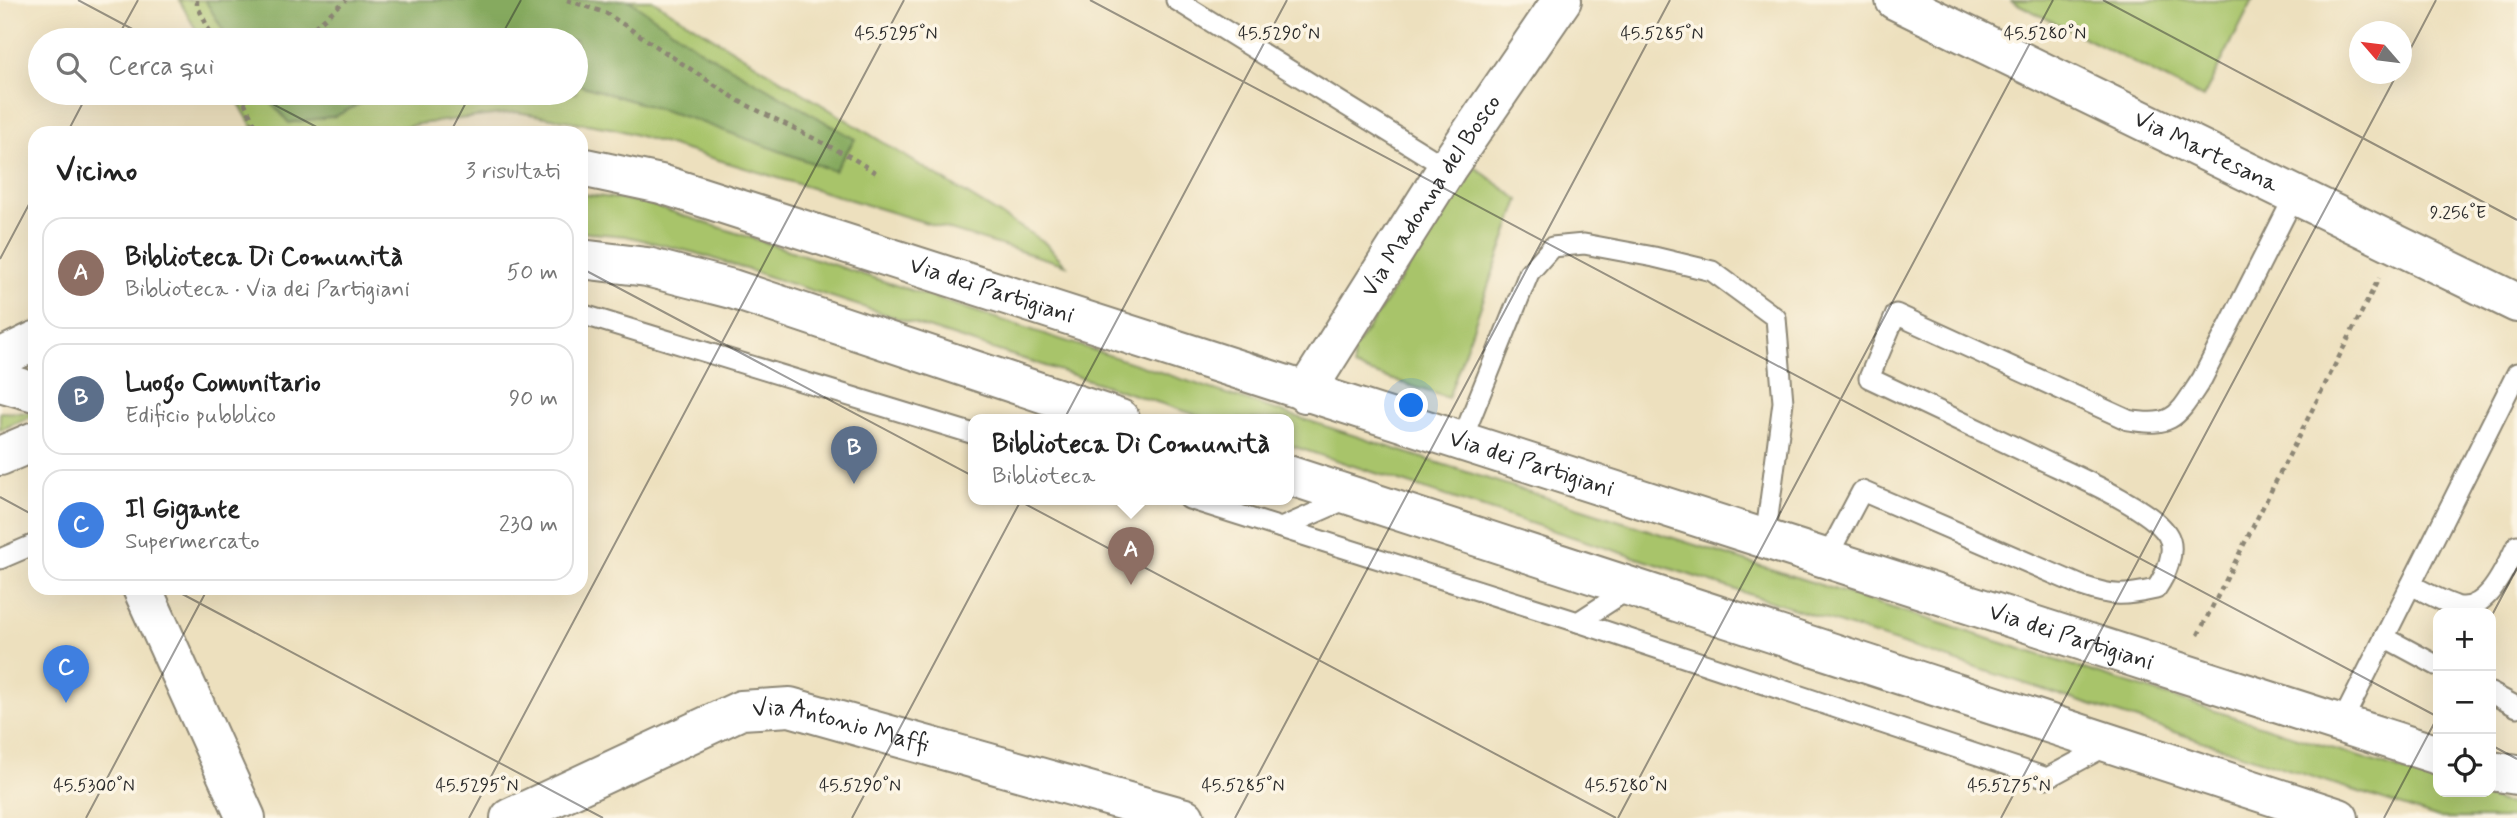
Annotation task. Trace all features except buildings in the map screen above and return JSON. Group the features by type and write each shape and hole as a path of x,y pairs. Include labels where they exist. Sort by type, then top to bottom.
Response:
{"street":[{"name":"Via Madonna del Bosco","path":"1306,393 1447,168 1563,0"},
{"name":"Via Martesana","path":"1895,0 2517,303"},
{"name":"Via dei Partigiani","path":"588,168 661,184 2433,753"},
{"path":"588,260 647,267 732,289 1105,414"},
{"path":"0,358 28,344"},
{"path":"0,382 28,389"},
{"path":"0,456 28,444"},
{"path":"1294,477 2339,818"},
{"path":"145,595 246,818"},
{"name":"Via Antonio Maffi","path":"510,818 741,710 790,707 1185,818"},
{"path":"2496,772 2517,775"}],"lane":[{"path":"1176,0 1447,168"},
{"path":"1826,559 1862,491 2082,586 2123,596 2156,589 2166,574 2171,543 2167,534 2146,514 2100,488 1869,378 1896,314 2128,420 2151,424 2166,422 2184,406 2202,379 2295,195"},
{"path":"1461,442 1530,273 1552,247 1584,244 1712,271 1776,318 1783,402 1765,540"},
{"path":"588,316 968,432"},
{"path":"2341,724 2517,373"},
{"path":"1281,527 1354,496"},
{"path":"1209,505 1578,622 2048,778 2111,744"},
{"path":"2411,585 2459,607 2484,600 2500,578 2517,545"},
{"path":"0,559 28,547"},
{"path":"1578,622 1632,587"},
{"path":"2384,637 2433,663"},
{"path":"2496,696 2517,707"}],"path":[{"path":"197,0 208,28"},
{"path":"313,28 346,0"},
{"path":"567,0 606,13 739,101 849,156 878,174"},
{"path":"246,105 256,126"},
{"path":"2196,639 2379,278 2370,274 2387,240"}],"green space":[{"path":"179,0 652,0 1043,241 1066,265 616,129 517,112 409,126 252,126 240,105 588,105 588,28 195,28"},
{"path":"205,0 629,0 702,51 855,139 834,171 692,119 588,88 588,28 222,28"},
{"path":"2010,0 2253,0 2203,98"},
{"path":"273,105 358,105 336,116 289,123"},
{"path":"1475,167 1519,200 1448,398 1354,367 1353,351"},
{"path":"588,195 642,202 1288,414 1194,414 696,253 626,236 588,233"},
{"path":"0,412 28,413 28,418 0,430"},
{"path":"1294,416 2433,780 2433,797 2486,797 2517,807 2517,818 2439,818 1294,447"}],"place":[{"name":"Luogo Comunitario","path":"854,484"},
{"name":"Biblioteca Di Comunità","path":"1131,585"},
{"name":"Il Gigante","path":"66,703"}]}
